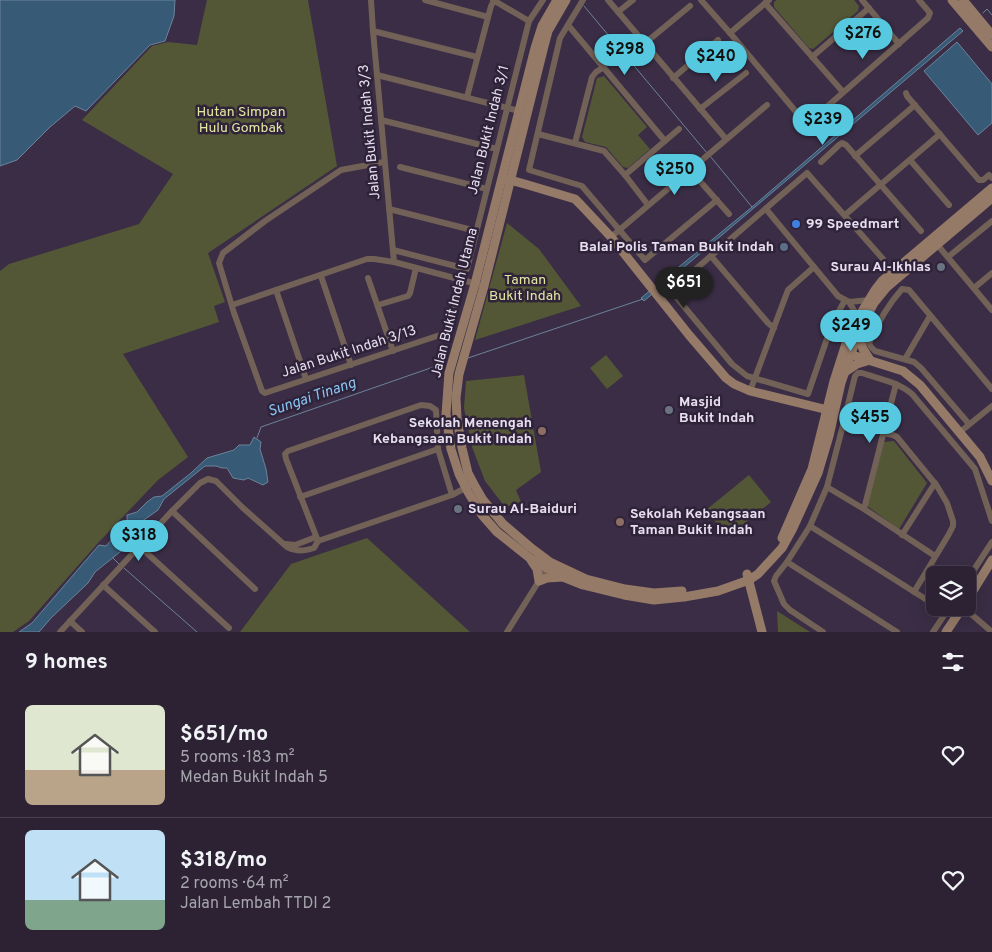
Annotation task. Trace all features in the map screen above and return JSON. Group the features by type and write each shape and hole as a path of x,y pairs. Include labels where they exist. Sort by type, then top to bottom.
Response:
{"street":[{"name":"Jalan Bukit Indah 3/3","path":"371,0 372,31 394,262"},
{"path":"425,0 488,17"},
{"path":"467,97 493,0 529,21"},
{"name":"Jalan Bukit Indah 3/1","path":"393,250 467,269 529,21 543,0"},
{"name":"Jalan Bukit Indah Utama","path":"556,0 542,26 535,48 519,110 506,179 449,373 446,414 451,449 459,474 503,524 563,577 602,590 654,600 718,591 748,577 770,555 783,536 812,469 822,429 831,411 845,372 850,331 858,317 882,282 992,198"},
{"name":"Jalan Bukit Indah Utama","path":"566,0 548,31 514,166 506,179 507,196 484,286 458,374 456,398 462,448 471,488 482,515 497,532 531,559 586,579 654,593 683,591 718,585 758,574 782,548 794,528 818,472 831,411 829,398 847,353 874,303 887,287 992,188"},
{"path":"583,0 560,38 529,170 582,186 645,260 717,200"},
{"path":"608,0 726,139"},
{"path":"618,12 633,0"},
{"path":"701,0 802,119 808,120 928,18 930,13 919,0"},
{"path":"862,0 899,44"},
{"path":"952,0 992,47"},
{"path":"963,0 992,35"},
{"path":"730,33 767,1 843,92"},
{"path":"644,44 690,6"},
{"path":"812,57 869,8"},
{"path":"568,25 666,141"},
{"path":"372,31 477,57"},
{"path":"673,78 718,40"},
{"path":"575,143 592,77 604,67"},
{"path":"700,109 746,73"},
{"path":"377,75 519,110"},
{"path":"906,93 978,180 981,181 991,177"},
{"path":"611,237 767,105"},
{"path":"855,156 915,105"},
{"path":"381,120 497,149"},
{"path":"625,175 679,129"},
{"path":"538,134 604,151 648,205"},
{"path":"845,215 940,134"},
{"path":"821,162 839,145 842,143 846,145 921,231"},
{"path":"910,160 949,205"},
{"path":"384,162 341,170 265,221 223,253 219,264 232,305 374,259 394,262 484,286"},
{"path":"514,166 518,177 528,184"},
{"path":"400,167 487,189"},
{"path":"690,170 729,214"},
{"path":"661,299 807,173 883,259"},
{"path":"506,179 575,199 611,237 689,335 726,378 734,384 750,391 831,411"},
{"path":"507,196 517,188 528,184"},
{"path":"766,208 838,296 847,301 858,317"},
{"path":"389,209 476,230"},
{"path":"948,257 992,221"},
{"path":"935,242 992,310"},
{"path":"711,256 768,324 774,328"},
{"path":"750,391 788,290 814,267"},
{"path":"378,305 408,296 416,268"},
{"path":"974,288 992,273"},
{"path":"321,276 350,365"},
{"path":"368,278 393,351"},
{"name":"Jalan Bukit Indah 3/13","path":"232,305 262,391 265,393 446,333 463,280"},
{"path":"969,424 914,362 875,351 869,343 874,330 902,289 909,290 992,389"},
{"path":"276,290 306,379"},
{"path":"671,291 732,364 747,376 808,394 832,324 847,301"},
{"path":"847,301 869,300"},
{"path":"905,359 930,316"},
{"path":"858,333 863,349 870,360"},
{"path":"847,353 903,371 920,385 980,457 992,481"},
{"path":"845,372 857,364 870,360"},
{"path":"823,632 784,604 774,580 810,526 827,487 855,376 858,373 904,387 912,394 975,469 992,521"},
{"path":"864,509 896,384"},
{"path":"805,404 817,405 829,398"},
{"path":"805,404 819,416 822,429"},
{"path":"60,632 172,510 200,483 208,479 216,481 242,507 290,548 300,551 314,548 317,539 286,459 285,454 288,450 421,405 430,406 436,410 438,449 452,495"},
{"path":"960,432 992,406"},
{"path":"884,433 896,437 935,483 947,503 953,521 953,526 914,592"},
{"path":"300,497 438,449"},
{"path":"902,535 935,483"},
{"path":"827,487 935,556"},
{"path":"317,539 452,495 460,496 471,488"},
{"path":"172,510 255,589"},
{"path":"810,526 926,599"},
{"path":"976,567 992,542"},
{"path":"139,546 229,628"},
{"path":"531,559 537,569 539,581"},
{"path":"976,586 992,560"},
{"path":"787,562 897,632"},
{"path":"508,632 549,565"},
{"path":"539,581 547,578 563,577"},
{"path":"748,577 762,632"},
{"path":"103,585 156,632"},
{"path":"933,632 944,616"},
{"path":"973,616 992,632"},
{"path":"946,632 955,618"},
{"path":"70,621 82,632"}],"green space":[{"name":"Hutan Simpan Hulu Gombak","path":"207,0 308,0 337,166 208,253 225,302 214,306 219,322 123,354 188,457 158,480 98,543 29,621 13,632 0,632 0,271 9,264 139,224 173,174 82,120 152,46 168,42 197,45"},
{"path":"777,0 854,0 859,6 858,11 813,49 809,48 774,7 774,2"},
{"path":"604,76 647,127 638,135 650,149 628,168 623,167 606,147 585,142 582,137 597,78"},
{"name":"Taman Bukit Indah","path":"507,223 539,249 581,306 475,340"},
{"path":"606,355 623,376 607,389 590,368"},
{"path":"524,375 541,472 516,490 521,502 505,507 485,481 472,447 464,408 466,381"},
{"path":"894,441 927,483 899,529 867,506 884,442"},
{"path":"749,475 771,502 728,537 706,510"},
{"path":"367,538 470,632 240,632 291,564"},
{"path":"777,611 810,632 778,632"}],"water":[{"path":"0,0 175,0 174,16 165,41 150,45 86,111 75,106 50,127 17,160 0,166"},
{"path":"960,28 963,31 644,301 641,298 752,207"},
{"path":"957,42 992,84 992,123 978,135 924,71"},
{"path":"254,437 261,442 260,449 268,482 263,485 248,478 244,480 233,478 227,468 205,466 164,499 158,510 141,522 125,548 95,572 88,583 39,632 19,632 32,623 99,545 106,546 113,538 116,529 122,529 127,522 127,515 137,512 154,497 162,496 207,458 234,450 239,445 250,445"}],"waterway":[{"path":"584,6 707,153"},
{"name":"Sungai Tinang","path":"983,13 987,9 992,15"},
{"path":"710,156 752,207"},
{"name":"Sungai Tinang","path":"468,358 643,299"},
{"name":"Sungai Tinang","path":"257,438 261,427 442,364"},
{"path":"113,558 119,564"},
{"path":"124,568 197,632"}],"place":[{"name":"99 Speedmart","path":"796,224"},
{"name":"Balai Polis Taman Bukit Indah","path":"784,247"},
{"name":"Surau Al-Ikhlas","path":"941,267"},
{"name":"Masjid Bukit Indah","path":"669,410"},
{"name":"Sekolah Menengah Kebangsaan Bukit Indah","path":"542,431"},
{"name":"Surau Al-Baiduri","path":"458,509"},
{"name":"Sekolah Kebangsaan Taman Bukit Indah","path":"620,522"}]}
